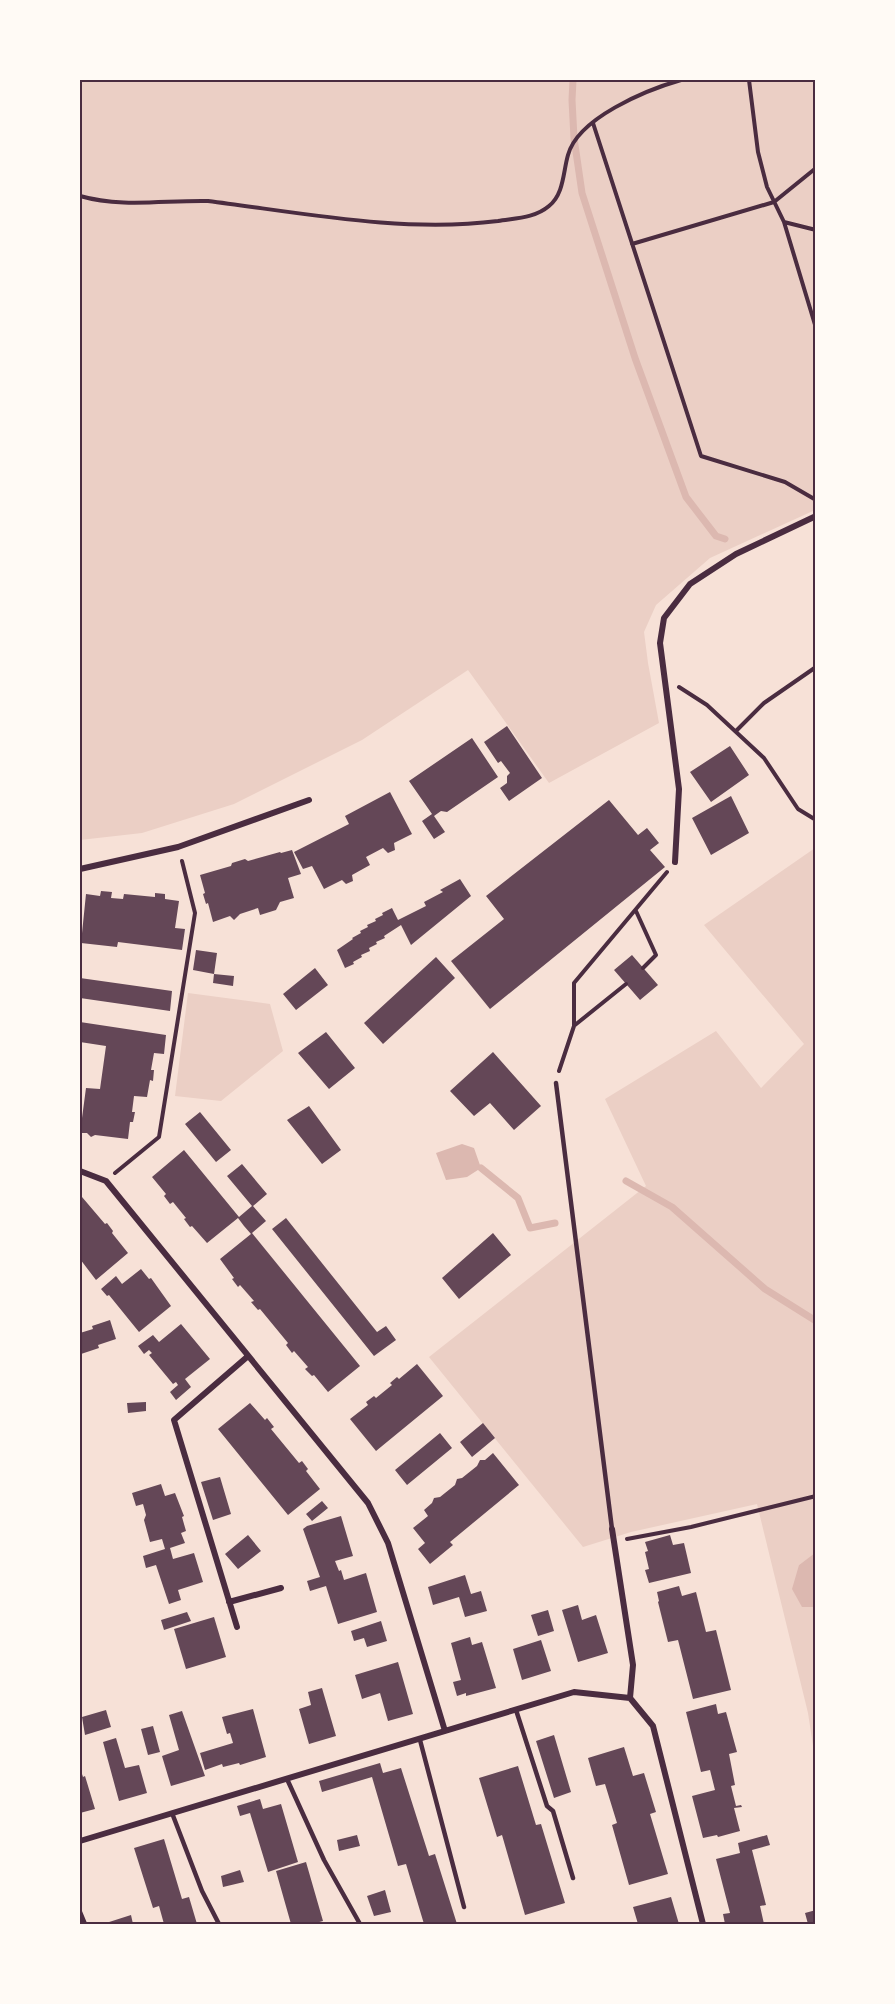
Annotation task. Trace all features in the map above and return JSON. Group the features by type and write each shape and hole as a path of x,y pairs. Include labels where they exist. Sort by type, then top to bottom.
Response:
{"street":[{"path":"675,862 679,789 660,643 664,618 690,584 736,554 816,516"},
{"path":"80,869 178,847 309,800"},
{"path":"80,1171 106,1181 368,1503 388,1543 446,1731"},
{"path":"237,1627 174,1420 247,1357"},
{"path":"612,1528 633,1665 630,1698"},
{"path":"230,1602 281,1588"},
{"path":"80,1841 574,1692 630,1698 653,1726 704,1924"}],"lane":[{"path":"556,1083 612,1528"},
{"path":"516,1710 547,1806 553,1811 573,1878"},
{"path":"420,1740 464,1907"},
{"path":"287,1779 324,1860 360,1924"},
{"path":"172,1813 202,1891 219,1924"},
{"path":"80,1912 85,1924"}],"path":[{"path":"80,196 129,204 208,201 401,224 471,224 531,217 551,205 562,186 567,156 574,139 592,123 632,98 681,80"},
{"path":"749,80 758,152 768,187 784,222 816,328"},
{"path":"592,123 701,456 785,482 816,500"},
{"path":"632,244 774,202 816,168"},
{"path":"784,222 816,230"},
{"path":"736,731 764,703 816,668"},
{"path":"665,679 707,705 736,731 764,758 798,809 816,820"},
{"path":"106,1181 159,1137 195,913 178,847"},
{"path":"556,1083 574,1026 574,983 675,862"},
{"path":"636,911 656,955 643,968"},
{"path":"574,1026 626,984"},
{"path":"614,1541 691,1527 816,1496"}],"shaded area":[{"path":"80,80 815,80 815,510 710,558 656,605 644,632 659,723 549,783 468,670 362,740 234,804 142,833 80,840"},
{"path":"815,848 816,1553 799,1565 802,1606 815,1607 815,1759 808,1713 757,1504 631,1532 583,1547 429,1357 646,1186 605,1099 716,1031 761,1088 804,1044 704,925"},
{"path":"188,993 270,1004 283,1051 221,1101 175,1096"},
{"path":"462,1144 474,1148 481,1168 467,1177 446,1180 436,1153"},
{"path":"815,1553 815,1607 802,1607 792,1589 799,1565"}],"building":[{"path":"507,726 542,778 509,801 500,788 507,783 507,776 510,773 501,761 498,763 484,742"},
{"path":"472,738 498,777 447,812 441,811 434,816 445,832 434,839 422,821 432,814 409,781"},
{"path":"730,746 749,775 711,802 690,772"},
{"path":"390,792 412,834 394,843 395,850 388,853 383,848 366,857 370,865 352,875 353,881 346,884 342,880 324,889 312,866 303,869 294,852 349,824 345,816"},
{"path":"731,796 749,833 711,855 692,818"},
{"path":"609,800 638,835 647,828 659,843 650,850 665,867 490,1009 451,961 504,919 486,896"},
{"path":"292,850 301,874 288,878 294,898 280,902 276,910 260,915 258,908 240,914 234,920 230,916 213,922 203,894 205,893 200,875 231,866 232,863 245,859 248,861"},
{"path":"460,879 471,896 411,945 401,925 376,942 377,944 369,948 370,951 353,962 354,964 345,968 337,950 361,933 360,931 368,927 367,925 376,921 375,919 383,915 382,913 392,908 398,920 426,906 424,902 443,892 440,890"},
{"path":"101,891 112,892 111,898 123,899 124,894 155,897 155,893 165,894 165,899 179,901 175,928 185,929 182,950 118,942 117,947 81,943 86,894 100,896"},
{"path":"196,950 217,953 214,974 193,970"},
{"path":"632,955 658,985 640,1000 614,970"},
{"path":"436,957 455,978 383,1044 364,1023"},
{"path":"315,968 328,985 296,1010 283,994"},
{"path":"214,974 234,976 233,986 213,983"},
{"path":"80,978 172,991 170,1011 80,998"},
{"path":"80,1022 166,1035 164,1054 154,1053 151,1070 154,1070 153,1081 150,1080 147,1097 134,1096 132,1112 135,1112 133,1122 130,1122 128,1139 95,1135 91,1137 87,1133 80,1133 86,1088 100,1089 106,1046 80,1042"},
{"path":"326,1032 355,1068 329,1089 298,1053"},
{"path":"493,1052 541,1106 514,1130 490,1103 474,1116 450,1091"},
{"path":"309,1106 341,1150 322,1164 287,1120"},
{"path":"200,1112 231,1150 216,1162 185,1124"},
{"path":"184,1150 239,1217 252,1206 227,1176 242,1164 267,1194 253,1206 266,1221 252,1233 360,1366 328,1392 314,1375 312,1376 305,1369 308,1367 294,1351 292,1353 286,1345 288,1343 260,1309 258,1310 251,1302 254,1301 240,1285 238,1287 220,1259 251,1234 238,1218 207,1243 192,1226 190,1227 173,1202 170,1204 164,1196 166,1194 152,1177"},
{"path":"80,1196 105,1224 107,1223 128,1253 96,1280 80,1259"},
{"path":"286,1218 377,1332 386,1326 396,1340 374,1356 272,1229"},
{"path":"493,1233 511,1255 459,1299 442,1278"},
{"path":"141,1269 149,1279 151,1278 171,1306 139,1332 109,1295 107,1296 101,1289 116,1276 122,1284"},
{"path":"110,1320 116,1339 81,1354 80,1333"},
{"path":"181,1324 210,1359 185,1379 191,1387 176,1400 170,1392 178,1385 176,1382 173,1384 149,1355 152,1353 149,1350 144,1354 138,1346 153,1335 159,1342"},
{"path":"417,1364 443,1396 376,1451 350,1419 368,1405 366,1402 374,1396 376,1398 392,1385 390,1383 397,1377 399,1379"},
{"path":"146,1402 146,1411 128,1413 127,1403"},
{"path":"250,1403 265,1420 267,1418 274,1427 271,1429 299,1463 302,1461 308,1469 306,1471 320,1489 288,1515 218,1429"},
{"path":"483,1423 495,1438 472,1457 460,1442"},
{"path":"440,1433 452,1448 407,1485 395,1470"},
{"path":"493,1453 519,1485 450,1542 453,1545 430,1564 418,1549 425,1543 413,1528 428,1516 424,1510 434,1498 440,1497 455,1485 457,1479 462,1478 477,1466 480,1460 485,1460"},
{"path":"220,1477 231,1514 213,1520 201,1482"},
{"path":"161,1484 165,1496 175,1493 184,1516 182,1517 186,1531 181,1533 185,1543 170,1548 173,1559 194,1553 203,1582 178,1590 181,1600 169,1604 156,1565 146,1568 143,1556 165,1549 162,1539 150,1542 144,1520 146,1515 143,1504 136,1506 132,1493"},
{"path":"322,1501 328,1508 312,1521 306,1514"},
{"path":"341,1516 353,1556 335,1561 344,1580 366,1573 377,1612 338,1624 326,1586 310,1591 307,1581 320,1577 303,1529"},
{"path":"248,1535 261,1551 238,1569 225,1554"},
{"path":"670,1535 673,1545 684,1543 691,1573 649,1583 645,1570 649,1569 645,1542"},
{"path":"465,1575 471,1594 481,1591 487,1611 465,1617 459,1597 433,1605 428,1587"},
{"path":"679,1586 682,1596 696,1592 706,1632 716,1630 731,1690 693,1699 678,1640 668,1642 658,1602 657,1592"},
{"path":"578,1605 582,1620 596,1615 608,1653 578,1662 562,1610"},
{"path":"548,1610 554,1631 538,1636 531,1615"},
{"path":"187,1612 191,1621 164,1630 161,1620"},
{"path":"214,1617 226,1657 186,1669 174,1629"},
{"path":"381,1621 387,1641 367,1647 364,1638 354,1641 351,1631"},
{"path":"470,1637 472,1645 482,1642 496,1688 466,1696 466,1693 457,1696 453,1682 461,1680 451,1643"},
{"path":"541,1640 551,1671 522,1680 513,1649"},
{"path":"398,1662 413,1714 388,1721 380,1693 362,1699 355,1675"},
{"path":"322,1688 336,1736 309,1744 299,1709 311,1705 308,1692"},
{"path":"716,1704 718,1714 726,1712 737,1752 729,1754 735,1785 731,1786 736,1806 741,1805 742,1807 734,1808 740,1831 718,1837 717,1835 703,1838 692,1796 715,1790 710,1770 701,1772 686,1712"},
{"path":"253,1709 266,1757 240,1765 239,1763 223,1767 222,1764 205,1770 200,1753 233,1743 230,1733 227,1734 222,1717"},
{"path":"106,1710 111,1727 85,1735 82,1717"},
{"path":"182,1711 205,1776 171,1786 162,1756 179,1750 169,1715"},
{"path":"153,1726 160,1752 148,1755 141,1729"},
{"path":"554,1735 571,1792 554,1798 536,1741"},
{"path":"116,1738 125,1768 139,1765 147,1793 119,1801 103,1742"},
{"path":"624,1747 633,1776 644,1773 656,1812 650,1814 668,1874 629,1885 612,1825 617,1823 605,1784 596,1786 588,1758"},
{"path":"380,1763 383,1773 401,1768 429,1856 435,1854 457,1924 424,1924 406,1864 398,1866 372,1777 322,1792 319,1781"},
{"path":"518,1766 536,1825 541,1824 565,1903 525,1915 502,1835 497,1837 479,1778"},
{"path":"80,1768 83,1777 85,1776 95,1809 80,1813"},
{"path":"260,1799 263,1809 281,1804 298,1862 268,1872 250,1813 240,1816 237,1806"},
{"path":"357,1835 360,1846 339,1851 337,1840"},
{"path":"767,1835 770,1845 752,1850 766,1905 760,1906 764,1924 725,1924 723,1914 730,1913 716,1859 740,1853 738,1843"},
{"path":"164,1839 182,1899 189,1897 197,1924 164,1924 159,1906 153,1908 134,1848"},
{"path":"306,1862 323,1921 312,1924 291,1924 276,1871"},
{"path":"240,1870 244,1882 223,1887 221,1876"},
{"path":"385,1890 391,1912 374,1916 367,1896"},
{"path":"671,1897 679,1924 638,1924 633,1907"},
{"path":"816,1910 816,1924 808,1924 805,1913"},
{"path":"131,1915 133,1924 106,1924 106,1923"}],"waterway":[{"path":"573,80 574,138 582,193 635,358 686,497 716,536 725,539"},
{"path":"481,1168 518,1198 530,1228 555,1223"},
{"path":"626,1181 672,1207 765,1289 816,1321"}]}
